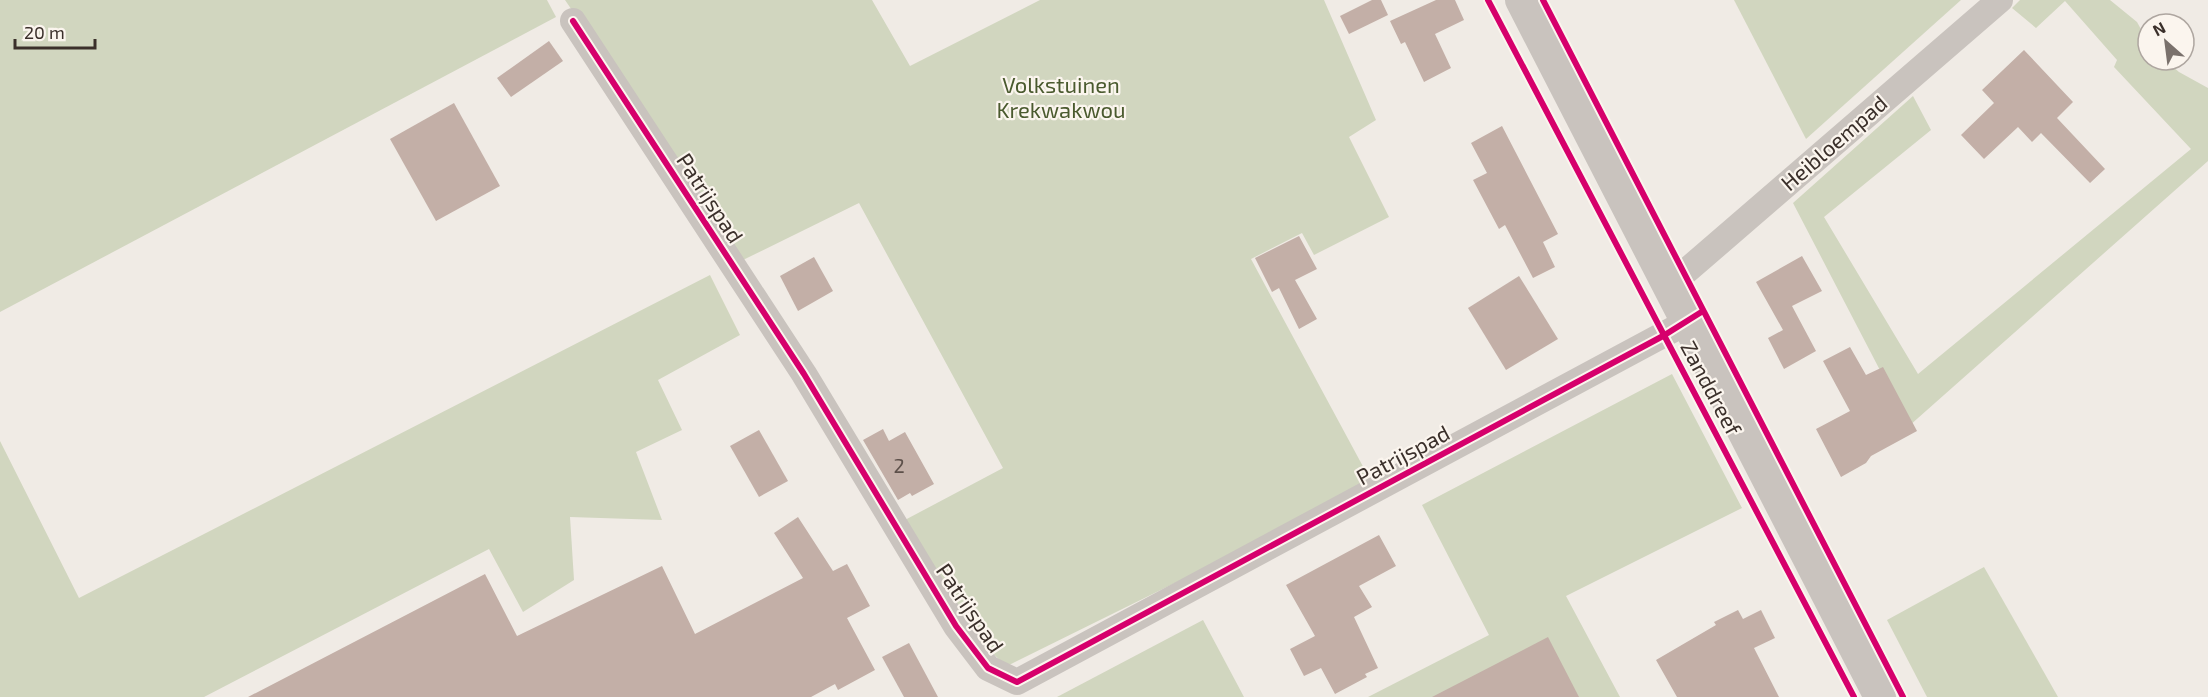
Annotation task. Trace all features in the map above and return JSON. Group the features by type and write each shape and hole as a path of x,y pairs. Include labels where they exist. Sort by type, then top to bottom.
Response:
{"street":[{"name":"Zanddreef","path":"1521,0 1880,697"},
{"name":"Heibloempad","path":"1669,286 2000,0"},
{"name":"Patrijspad","path":"573,21 804,374 956,626 988,668 1017,682 1687,322"}],"green space":[{"path":"0,0 547,0 556,17 0,312"},
{"name":"Volkstuinen Krekwakwou","path":"565,0 872,0 910,66 1040,0 1324,0 1376,120 1349,137 1389,217 1314,255 1302,233 1251,259 1373,485 1007,666 980,638 966,619 903,521 1003,468 859,203 743,260"},
{"path":"1734,0 1961,0 1806,139"},
{"path":"2020,0 2110,0 2136,21 2136,72 2179,72 2208,88 2208,161 1909,426 1793,203 1913,96 1931,130 1824,217 1918,374 2191,149 2114,67 2117,60 2065,1 2036,28 2012,8"},
{"path":"710,275 740,335 658,380 682,430 636,452 662,520 570,517 574,580 523,612 489,549 204,697 0,697 0,441 79,598"},
{"path":"1672,374 1742,508 1566,596 1620,697 1368,697 1489,635 1422,505"},
{"path":"1984,567 2058,697 1927,697 1887,620"},
{"path":"1203,620 1244,697 1057,697"}],"building":[{"path":"1372,0 1381,0 1388,15 1349,34 1340,16"},
{"path":"1436,0 1455,0 1464,20 1435,34 1451,68 1424,82 1405,42 1401,44 1390,21"},
{"path":"549,41 563,61 511,97 497,78"},
{"path":"2024,50 2073,102 2057,118 2105,169 2090,183 2041,133 2032,142 2018,127 1984,159 1961,135 1994,103 1982,90"},
{"path":"454,103 500,186 436,221 390,139"},
{"path":"1502,126 1558,234 1543,242 1555,267 1533,278 1505,225 1499,229 1473,180 1487,173 1471,143"},
{"path":"1299,236 1317,269 1295,280 1317,319 1299,329 1279,288 1272,292 1255,258"},
{"path":"1802,256 1822,291 1792,306 1816,351 1784,369 1768,338 1783,330 1756,282"},
{"path":"814,257 833,291 798,311 780,276"},
{"path":"1519,276 1558,339 1506,370 1468,308"},
{"path":"1850,347 1866,375 1883,367 1917,431 1871,456 1866,463 1841,477 1816,429 1850,411 1823,361"},
{"path":"883,429 889,441 905,432 934,484 912,496 910,493 898,500 863,440"},
{"path":"759,430 788,481 759,497 730,446"},
{"path":"798,517 833,571 847,564 870,606 847,618 875,670 838,690 835,684 811,697 248,697 485,574 517,636 662,566 695,634 803,578 774,533"},
{"path":"1379,535 1396,566 1359,586 1372,607 1354,617 1378,668 1365,674 1367,677 1335,694 1321,668 1304,676 1290,649 1315,636 1286,585"},
{"path":"1738,610 1743,619 1761,610 1775,638 1754,648 1779,697 1677,697 1656,660 1716,625 1714,622"},
{"path":"1548,637 1579,697 1432,697"},
{"path":"909,643 938,697 904,697 882,657"}],"cycle path":[{"path":"1488,0 1854,697"},
{"path":"1543,0 1903,697"},
{"path":"573,21 804,374 956,626 988,668 1017,682 1663,336 1703,311"}]}
